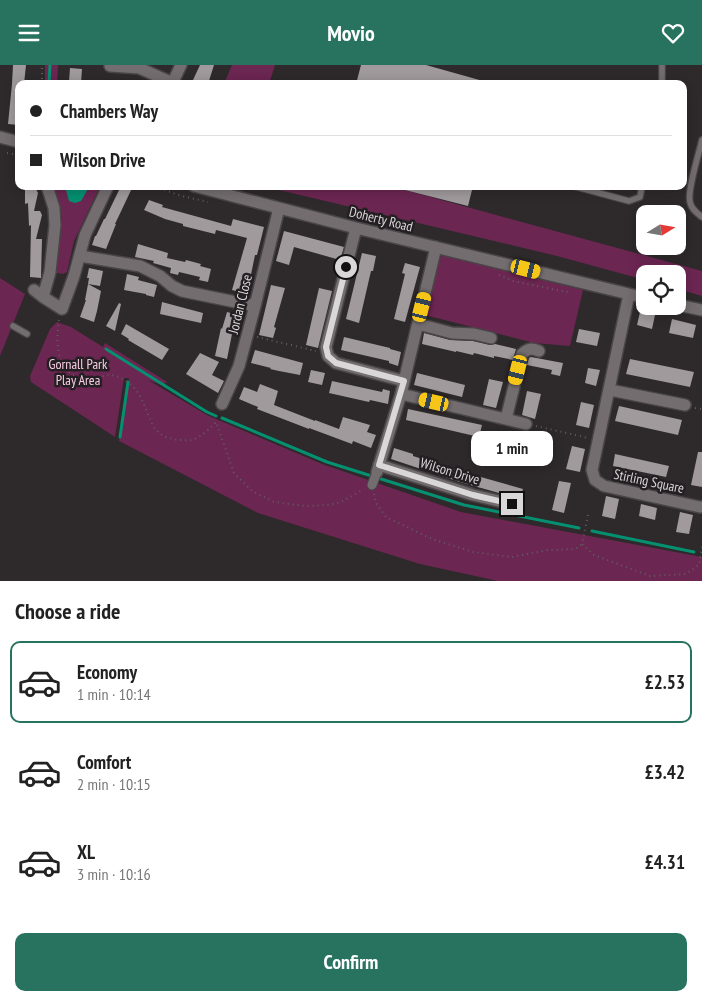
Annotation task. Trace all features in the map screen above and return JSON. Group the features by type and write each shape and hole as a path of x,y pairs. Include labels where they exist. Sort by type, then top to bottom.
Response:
{"street":[{"path":"173,80 180,65"},
{"path":"110,66 138,68 165,80"},
{"path":"0,137 15,141"},
{"path":"48,190 54,208 55,225 50,272 38,293 62,309 80,256 84,235 106,190"},
{"name":"Doherty Road","path":"208,190 356,228 630,294"},
{"name":"Jordan Close","path":"222,404 240,366 279,208"},
{"path":"356,228 326,347 328,356 336,363 404,381"},
{"path":"375,476 401,394 436,247"},
{"path":"80,256 140,266 160,276 172,286 182,291 255,306"},
{"path":"630,294 636,296"},
{"name":"Stirling Square","path":"630,294 592,470 595,480 604,486 702,507"},
{"path":"686,307 702,311"},
{"path":"418,324 452,333 474,334 491,338"},
{"path":"506,419 522,353 532,349 539,351"},
{"path":"610,389 685,405"},
{"path":"401,394 529,424"},
{"name":"Wilson Drive","path":"375,476 512,504"}],"lane":[{"path":"662,65 662,80"},
{"path":"702,140 690,191 690,202 694,211 702,217"},
{"path":"588,190 629,201 640,197 641,190"},
{"path":"13,326 27,334"}],"path":[{"path":"42,65 42,80"},
{"path":"7,153 15,154"},
{"path":"62,309 57,334 58,346 63,366 71,375 93,379 111,375 124,379 140,396 152,426 161,435 173,439 191,440 209,429 216,422 234,473 252,491 274,502 305,506 328,505 341,502 375,476"},
{"path":"248,334 325,353 326,347"},
{"path":"529,424 599,441"},
{"path":"375,476 376,503 386,517 432,539 473,552 512,557 548,550 575,549 582,544 588,515"},
{"path":"582,544 594,555 650,576 686,574 699,565 702,547"}],"green space":[{"path":"45,65 58,65 57,80 45,80"},
{"path":"232,65 275,65 270,80 226,80"},
{"path":"54,190 98,190 74,241 67,272 63,274 57,273 55,270 62,223 60,206"},
{"path":"279,190 405,190 636,253 636,255 643,255 680,265 636,265 636,278 557,256"},
{"path":"446,255 583,290 570,346 534,343 425,315 439,257"},
{"path":"686,267 702,271 702,296 686,291"},
{"path":"0,278 25,294 0,356"},
{"name":"Gornall Park Play Area","path":"57,322 71,327 103,347 105,343 167,382 162,385 148,380 207,415 322,464 461,512 702,557 702,581 498,581 420,564 258,513 119,441 129,378 124,378 115,437 31,382 30,376 50,329"}],"shaded area":[{"path":"66,190 87,190 81,201 75,203 69,201"}],"building":[{"path":"13,65 26,65 24,80 15,80 15,125 8,124"},
{"path":"200,65 214,65 209,80 193,80"},
{"path":"361,65 426,65 479,80 357,80"},
{"path":"70,68 82,69 81,80 69,80"},
{"path":"25,190 36,190 38,193 34,211 40,211 42,215 36,239 42,239 41,278 30,277 31,225 29,226 28,203 25,204"},
{"path":"119,190 131,190 115,224 106,249 92,245"},
{"path":"405,190 472,190 468,206"},
{"path":"149,200 163,205 162,207 231,226 233,219 264,227 257,255 255,255 247,294 232,290 247,238 216,230 215,234 183,226 183,224 144,210"},
{"path":"284,231 344,247 340,260 294,247 289,265 276,261"},
{"path":"138,244 168,253 167,258 185,262 186,260 211,269 208,282 199,280 200,277 179,272 178,275 170,273 171,268 153,263 154,261 135,257"},
{"path":"362,253 376,256 359,323 346,319"},
{"path":"405,263 420,267 405,322 394,319 405,274 402,273"},
{"path":"89,268 103,271 100,286 88,284"},
{"path":"127,274 139,277 138,280 157,285 154,297 124,290"},
{"path":"88,284 101,291 94,322 80,317 86,300"},
{"path":"271,285 285,288 274,327 276,328 273,338 259,335"},
{"path":"319,288 332,291 318,348 306,345"},
{"path":"162,302 203,313 201,323 160,314"},
{"path":"119,303 121,304 115,331 106,326"},
{"path":"227,312 241,316 238,325 234,324 227,359 215,356 221,328"},
{"path":"639,315 655,315 652,329 637,325"},
{"path":"672,319 696,325 693,338 669,333"},
{"path":"126,324 169,349 162,360 121,334"},
{"path":"579,329 600,333 597,346 576,342"},
{"path":"424,333 450,340 495,344 516,349 513,360 474,353 473,355 422,344"},
{"path":"344,337 401,352 398,366 389,363 389,361 341,350"},
{"path":"255,350 303,363 300,375 251,363"},
{"path":"200,353 219,362 212,375 224,381 218,393 186,374"},
{"path":"531,357 563,363 560,376 551,374 552,370 527,365"},
{"path":"630,359 694,372 690,387 626,374"},
{"path":"588,368 600,370 596,386 585,383"},
{"path":"311,370 325,373 322,385 308,382"},
{"path":"417,373 465,385 462,397 414,385"},
{"path":"489,379 503,382 496,408 483,405"},
{"path":"332,381 382,392 383,389 390,391 388,404 370,400 369,402 329,393"},
{"path":"260,384 278,391 274,405 315,421 339,429 343,417 370,425 367,432 376,435 371,448 353,441 352,444 309,429 257,409 258,407 239,399 244,387 257,392"},
{"path":"527,391 541,394 535,419 522,415"},
{"path":"581,402 594,405 589,428 576,425"},
{"path":"619,406 682,420 678,435 615,421"},
{"path":"408,409 482,425 479,437 406,420"},
{"path":"491,434 519,440 517,451 489,445"},
{"path":"532,438 544,441 542,452 529,449"},
{"path":"572,446 585,449 580,472 566,469"},
{"path":"394,448 463,472 523,489 520,499 463,483 391,459"},
{"path":"698,452 702,452 702,487 691,485"},
{"path":"615,454 669,466 666,477 613,466"},
{"path":"559,481 571,483 564,513 552,510"},
{"path":"606,496 619,499 615,519 602,516"},
{"path":"641,504 657,508 655,520 639,516"},
{"path":"680,512 693,515 689,534 676,532"}],"waterway":[{"path":"49,80 50,65"},
{"path":"106,349 216,416"},
{"path":"120,437 128,382"},
{"path":"222,418 327,462 464,505 579,528"},
{"path":"592,531 694,552"}],"route":[{"path":"346,267 326,347 328,356 336,363 404,381 379,465 473,495 512,504"}]}
